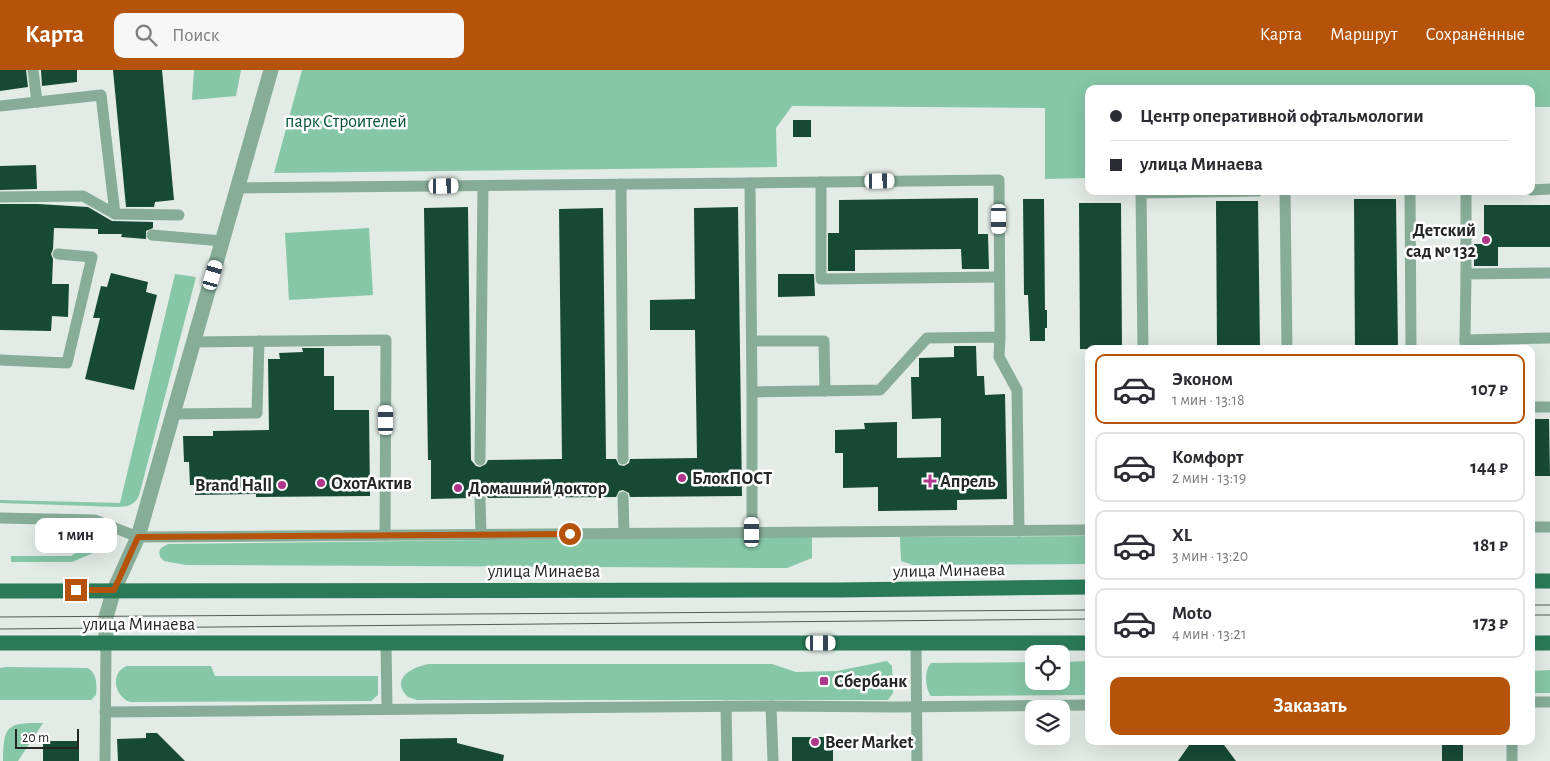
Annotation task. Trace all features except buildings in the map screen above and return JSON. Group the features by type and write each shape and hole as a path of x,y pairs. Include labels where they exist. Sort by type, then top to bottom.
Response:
{"main road":[{"path":"1535,581 1550,581"},
{"name":"улица Минаева","path":"0,591 866,590 1085,587"},
{"name":"улица Минаева","path":"0,643 1085,643"},
{"path":"1535,643 1550,643"}],"street":[{"path":"106,643 106,617 114,590 138,537 271,70"}],"lane":[{"path":"33,70 36,102"},
{"path":"0,106 101,95 115,214"},
{"path":"237,188 999,180 999,357 1017,390 1019,530"},
{"path":"750,182 752,532"},
{"path":"821,182 821,279 999,277"},
{"path":"621,184 623,459"},
{"path":"480,460 483,186"},
{"path":"1535,190 1550,189"},
{"path":"1141,195 1143,345"},
{"path":"1285,195 1286,345"},
{"path":"1410,195 1412,345"},
{"path":"1466,195 1465,344 1550,338"},
{"path":"0,197 82,196 115,214 179,215"},
{"path":"152,235 222,242"},
{"path":"0,360 67,363 92,257 58,254"},
{"path":"1466,274 1550,273"},
{"path":"752,392 880,390 926,338 1000,336"},
{"path":"194,342 386,340 385,535"},
{"path":"752,341 824,340 825,391"},
{"path":"173,414 257,413 259,341"},
{"path":"1535,407 1550,407"},
{"path":"623,497 624,533"},
{"path":"480,498 481,534"},
{"path":"0,518 95,520 138,537 1085,530"},
{"path":"1535,527 1550,527"},
{"path":"106,643 106,761"},
{"path":"386,643 387,709"},
{"path":"916,643 917,761"},
{"path":"1535,702 1550,702"},
{"path":"106,712 726,706 1085,706"},
{"path":"726,706 727,761"},
{"path":"771,706 773,761"},
{"path":"1512,745 1512,761"}],"green space":[{"path":"194,70 241,70 236,96 192,100"},
{"name":"парк Строителей","path":"302,70 1550,70 1550,107 1535,107 1535,85 1085,85 1085,178 1045,179 1045,108 792,106 776,128 777,167 274,173"},
{"path":"369,228 373,295 289,300 285,233"},
{"path":"175,274 196,277 137,499 131,504 119,507 0,503 0,500 120,503"},
{"path":"812,536 812,558 787,568 186,565 164,561 159,553 161,548 168,544"},
{"path":"1085,536 1085,564 913,565 901,561 900,537"},
{"path":"96,541 102,545 98,551 72,562 11,562 11,556 71,556"},
{"path":"887,661 892,666 893,693 888,700 417,700 408,697 401,685 402,679 406,674 417,667 430,664 772,664 796,672 837,671"},
{"path":"1085,661 1085,695 931,696 926,674 931,663 1025,662 1025,690 1070,690 1070,662"},
{"path":"127,666 211,666 215,676 378,676 378,695 371,701 130,702 121,695 116,685 118,674 121,669"},
{"path":"0,668 88,668 95,677 96,695 91,700 0,700"},
{"path":"1550,670 1550,693 1535,693 1535,671"},
{"path":"43,723 18,761 3,761 4,739 10,728 15,725"}],"tram line":[{"path":"1535,605 1550,605"},
{"path":"0,617 1085,610"},
{"path":"1535,615 1550,615"},
{"path":"0,629 1085,619"}],"place":[{"name":"Детский сад № 132","path":"1486,240"},
{"name":"БлокПОСТ","path":"682,478"},
{"name":"Апрель","path":"930,481"},
{"name":"ОхотАктив","path":"321,483"},
{"name":"Brand Hall","path":"282,485"},
{"name":"Домашний доктор","path":"458,488"},
{"name":"Сбербанк","path":"824,681"},
{"name":"Beer Market","path":"815,742"}],"route":[{"path":"76,590 114,590 138,537 570,534"}]}
